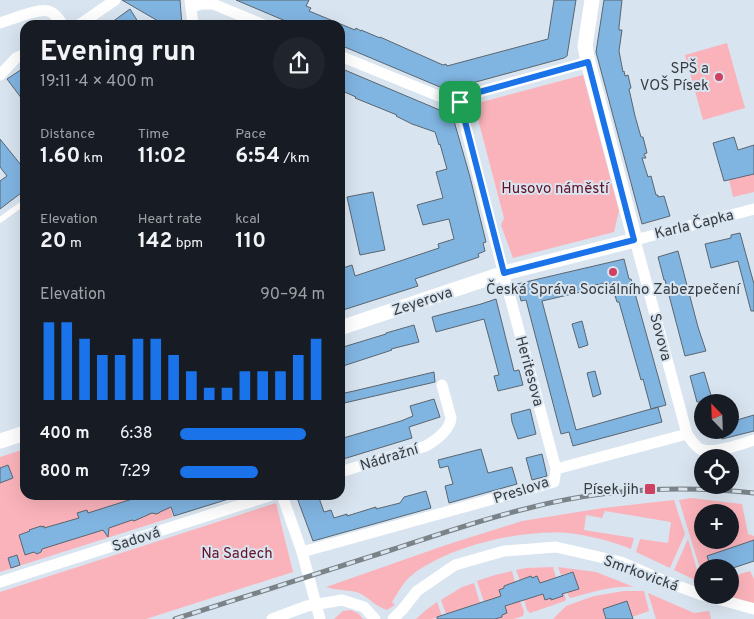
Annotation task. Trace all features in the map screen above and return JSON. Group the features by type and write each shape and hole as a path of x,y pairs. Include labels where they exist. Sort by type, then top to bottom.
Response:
{"street":[{"path":"86,20 115,0"},
{"path":"592,0 585,46 634,240"},
{"path":"192,20 190,3 213,4 252,20"},
{"path":"0,23 44,10 54,14 59,20"},
{"path":"0,62 20,56"},
{"path":"0,76 20,56"},
{"path":"345,58 451,101 460,102 472,94 588,62"},
{"name":"Heritesova","path":"460,102 556,468"},
{"name":"Karla Čapka","path":"634,240 754,209"},
{"name":"Zeyerova","path":"345,326 504,273 634,240"},
{"name":"Sovova","path":"634,240 687,434"},
{"name":"Nádražní","path":"345,470 426,446 437,440 451,423 442,385"},
{"path":"687,434 701,450 710,452 754,440"},
{"name":"Preslova","path":"302,552 554,482 556,468 687,434"},
{"path":"0,442 20,435"},
{"name":"Sadová","path":"0,582 256,500"},
{"path":"284,500 302,552 320,619"},
{"name":"Smrkovická","path":"393,619 417,591 455,565 504,551 556,548 621,562 694,591"},
{"path":"272,619 317,604 342,600 364,607 375,619"},
{"name":"Smrkovická","path":"736,604 754,609"}],"lane":[{"path":"0,220 20,206"}],"green space":[{"path":"727,43 745,108 703,120 685,55"},
{"name":"Husovo náměstí","path":"583,75 619,211 614,232 513,258 501,225 504,218 474,104"},
{"path":"754,174 754,192 733,197 729,180"},
{"path":"20,451 20,500 168,500 173,517 0,572 0,457"},
{"path":"691,498 742,504 748,534 754,536 754,540 739,545 739,504 694,504 694,549 728,549 707,556 708,559 697,559 679,500"},
{"path":"674,500 685,534 670,568 636,552 640,539 668,543 671,522 605,511 602,518 586,515 584,530 634,538 631,549 576,534 536,533 491,541 468,547 428,564 403,584 392,602 395,605 387,610 359,593 326,587 446,545 522,521 603,508"},
{"name":"Na Sadech","path":"276,503 293,572 146,619 0,619 0,592"},
{"path":"688,539 694,560 694,584 693,579 674,570"},
{"path":"553,567 556,577 540,583 532,578 520,581 516,570 526,568"},
{"path":"558,567 596,572 634,587 610,588 571,598 567,592 578,588 572,572 561,575"},
{"path":"512,571 515,582 499,590 501,596 484,602 477,581"},
{"path":"750,571 754,579 754,603 739,599 739,574"},
{"path":"474,583 480,603 446,614 441,600 462,587"},
{"path":"624,591 644,591 649,611 632,617 627,601 606,619 553,619 566,606 594,596"},
{"path":"564,593 565,601 530,613 527,610 524,600 543,594 545,600 550,598 551,600 562,596"},
{"path":"648,593 694,613 709,611 711,619 656,619"},
{"path":"520,601 524,611 523,616 514,619 494,619 502,615 505,606"},
{"path":"437,602 442,616 432,619 416,619 426,610"},
{"path":"351,610 359,614 363,619 334,619 343,611"}],"building":[{"path":"122,0 180,0 182,20 156,20"},
{"path":"236,0 309,0 306,6 311,8 309,11 331,20 283,20"},
{"path":"554,0 576,0 567,56 564,58 450,89 440,87 345,47 345,26 380,37 447,66 548,39"},
{"path":"604,0 622,0 619,30 622,30 619,51 623,72 625,76 628,75 635,116 647,153 644,154 646,158 642,158 648,177 651,176 656,195 658,197 664,196 670,216 642,224 596,52"},
{"path":"130,9 137,20 115,20"},
{"path":"20,70 20,96 7,79"},
{"path":"345,70 449,114 454,121 486,242 483,243 485,251 478,254 479,257 415,279 418,286 345,309 345,267 352,265 355,276 439,248 438,244 454,239 449,219 423,225 417,205 443,198 436,172 447,169 435,132 412,124 397,115 345,92"},
{"path":"734,137 738,150 754,145 754,174 724,181 713,143"},
{"path":"0,139 20,164 20,194 0,209 0,181 7,176 0,167"},
{"path":"373,192 385,250 360,255 347,197"},
{"path":"740,233 754,284 754,311 751,311 738,261 711,268 705,244 731,238 731,235"},
{"path":"678,251 706,351 685,356 658,257"},
{"path":"624,259 666,405 658,407 662,422 573,446 569,432 561,434 526,300 521,301 517,284","holes":["611,283 617,302 619,302 651,409 576,430 542,301 585,291 585,289 589,288 588,286"]},
{"path":"496,299 514,371 519,370 523,385 498,391 494,376 499,375 484,319 436,332 432,317"},
{"path":"582,321 588,345 579,348 572,324"},
{"path":"414,325 419,342 391,349 345,365 345,346"},
{"path":"595,371 601,394 593,397 587,373"},
{"path":"434,372 435,382 345,403 345,393"},
{"path":"704,372 711,394 695,394 690,376"},
{"path":"434,399 440,417 409,427 412,438 345,458 345,438 413,416 410,406"},
{"path":"530,409 536,434 518,439 511,414"},
{"path":"754,415 754,431 739,435 739,419"},
{"path":"481,449 488,473 512,467 517,484 449,503 445,486 453,484 448,466 440,468 438,460"},
{"path":"542,454 547,476 532,480 526,458"},
{"path":"8,465 13,478 0,483 0,468"},
{"path":"426,491 431,508 313,541 298,500 320,500 324,512 331,510 334,518 400,503 404,497"},
{"path":"129,500 225,500 174,516 171,507 159,513 152,513 134,521 132,520 109,528 108,537 103,530 42,549 37,554 34,552 25,555 19,535 41,526 44,526 44,528 79,518 77,513 87,510 88,513"},
{"path":"754,540 754,561 739,566 739,559 708,559 707,556 728,549 739,549 739,545"},
{"path":"17,555 20,565 11,568 8,558"},
{"path":"573,572 579,589 562,594 563,596 545,600 543,594 505,606 507,613 495,619 437,619 437,617 501,596 499,590 504,588 504,586 531,576 532,578 537,576 540,583"},
{"path":"627,601 633,619 606,619 603,609"}],"railway":[{"path":"175,619 511,512 585,497 641,490 697,489 754,493"}],"place":[{"name":"SPŠ a VOŠ Písek","path":"719,77"},
{"name":"Česká Správa Sociálního Zabezpečení","path":"613,272"},
{"name":"Písek jih","path":"650,489"}],"route":[{"path":"588,62 634,240 504,273 460,102 472,94 588,62"}]}
